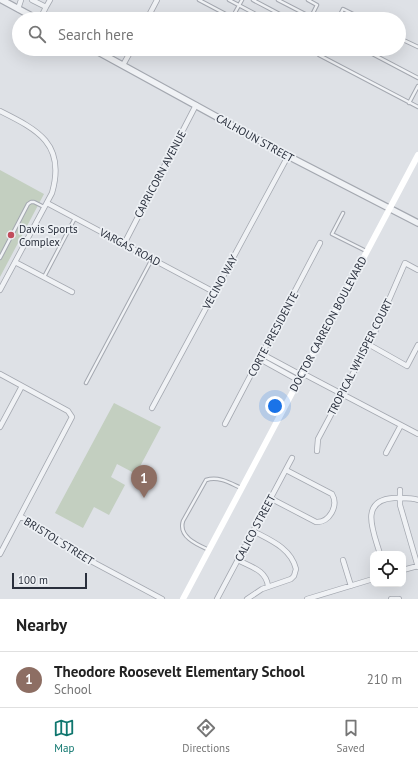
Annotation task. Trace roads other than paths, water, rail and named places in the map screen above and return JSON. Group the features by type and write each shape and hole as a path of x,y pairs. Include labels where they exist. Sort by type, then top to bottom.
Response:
{"main road":[{"name":"DOCTOR CARREON BOULEVARD","path":"183,599 418,155"}],"street":[{"path":"2,0 26,12"},
{"path":"18,8 21,0"},
{"path":"32,0 46,7"},
{"path":"43,12 50,0"},
{"path":"151,12 157,0"},
{"name":"CALHOUN STREET","path":"107,56 288,156 418,223"},
{"path":"123,65 128,56"},
{"name":"CAPRICORN AVENUE","path":"124,244 196,105"},
{"path":"0,111 31,127 39,133 49,145 55,160 56,171 52,193 0,290"},
{"name":"VECINO WAY","path":"152,408 288,156"},
{"name":"VARGAS ROAD","path":"47,203 214,292"},
{"name":"CORTE PRESIDENTE","path":"225,424 320,243"},
{"path":"15,262 72,292"},
{"name":"TROPICAL WHISPER COURT","path":"317,451 318,439 368,344 405,263 418,270"},
{"path":"368,344 407,366 418,345"},
{"path":"262,354 300,376"},
{"path":"260,359 342,394 418,434"},
{"path":"0,374 68,411 72,416 70,423 0,554"},
{"path":"0,427 22,386"},
{"path":"386,452 401,425"},
{"name":"CALICO STREET","path":"217,599 292,458"},
{"path":"270,498 316,522 324,522 328,518 334,507 334,498 332,494 286,470"},
{"path":"400,490 400,505 418,566 406,569"},
{"path":"379,551 370,522 372,510 380,501 388,499 414,498 418,500"},
{"name":"BRISTOL STREET","path":"20,516 49,533 76,553 162,599"},
{"path":"247,599 256,592 268,586 294,576 296,569 295,564 284,548 253,531"},
{"path":"238,560 263,574 267,580 268,586"},
{"path":"343,560 351,586"},
{"path":"307,599 370,581"},
{"path":"391,599 399,599"}],"lane":[{"path":"199,0 222,12"},
{"path":"229,0 252,12"},
{"path":"236,12 242,0"},
{"path":"253,0 276,12"},
{"path":"278,0 299,12"},
{"path":"308,0 317,5 313,12"},
{"path":"342,12 343,9 349,12"},
{"path":"406,41 418,47"},
{"path":"323,56 418,108"},
{"path":"376,56 418,78"},
{"path":"409,103 418,86"},
{"path":"0,258 28,204 34,202 44,208"},
{"path":"343,213 332,234 367,252"},
{"path":"43,278 75,218"},
{"path":"86,383 152,259"},
{"path":"208,550 189,539 183,529 183,521 206,480 215,478 221,479 241,488"}],"place":[{"name":"Davis Sports Complex","path":"11,235"},
{"name":"Theodore Roosevelt Elementary School","path":"144,498"}]}
